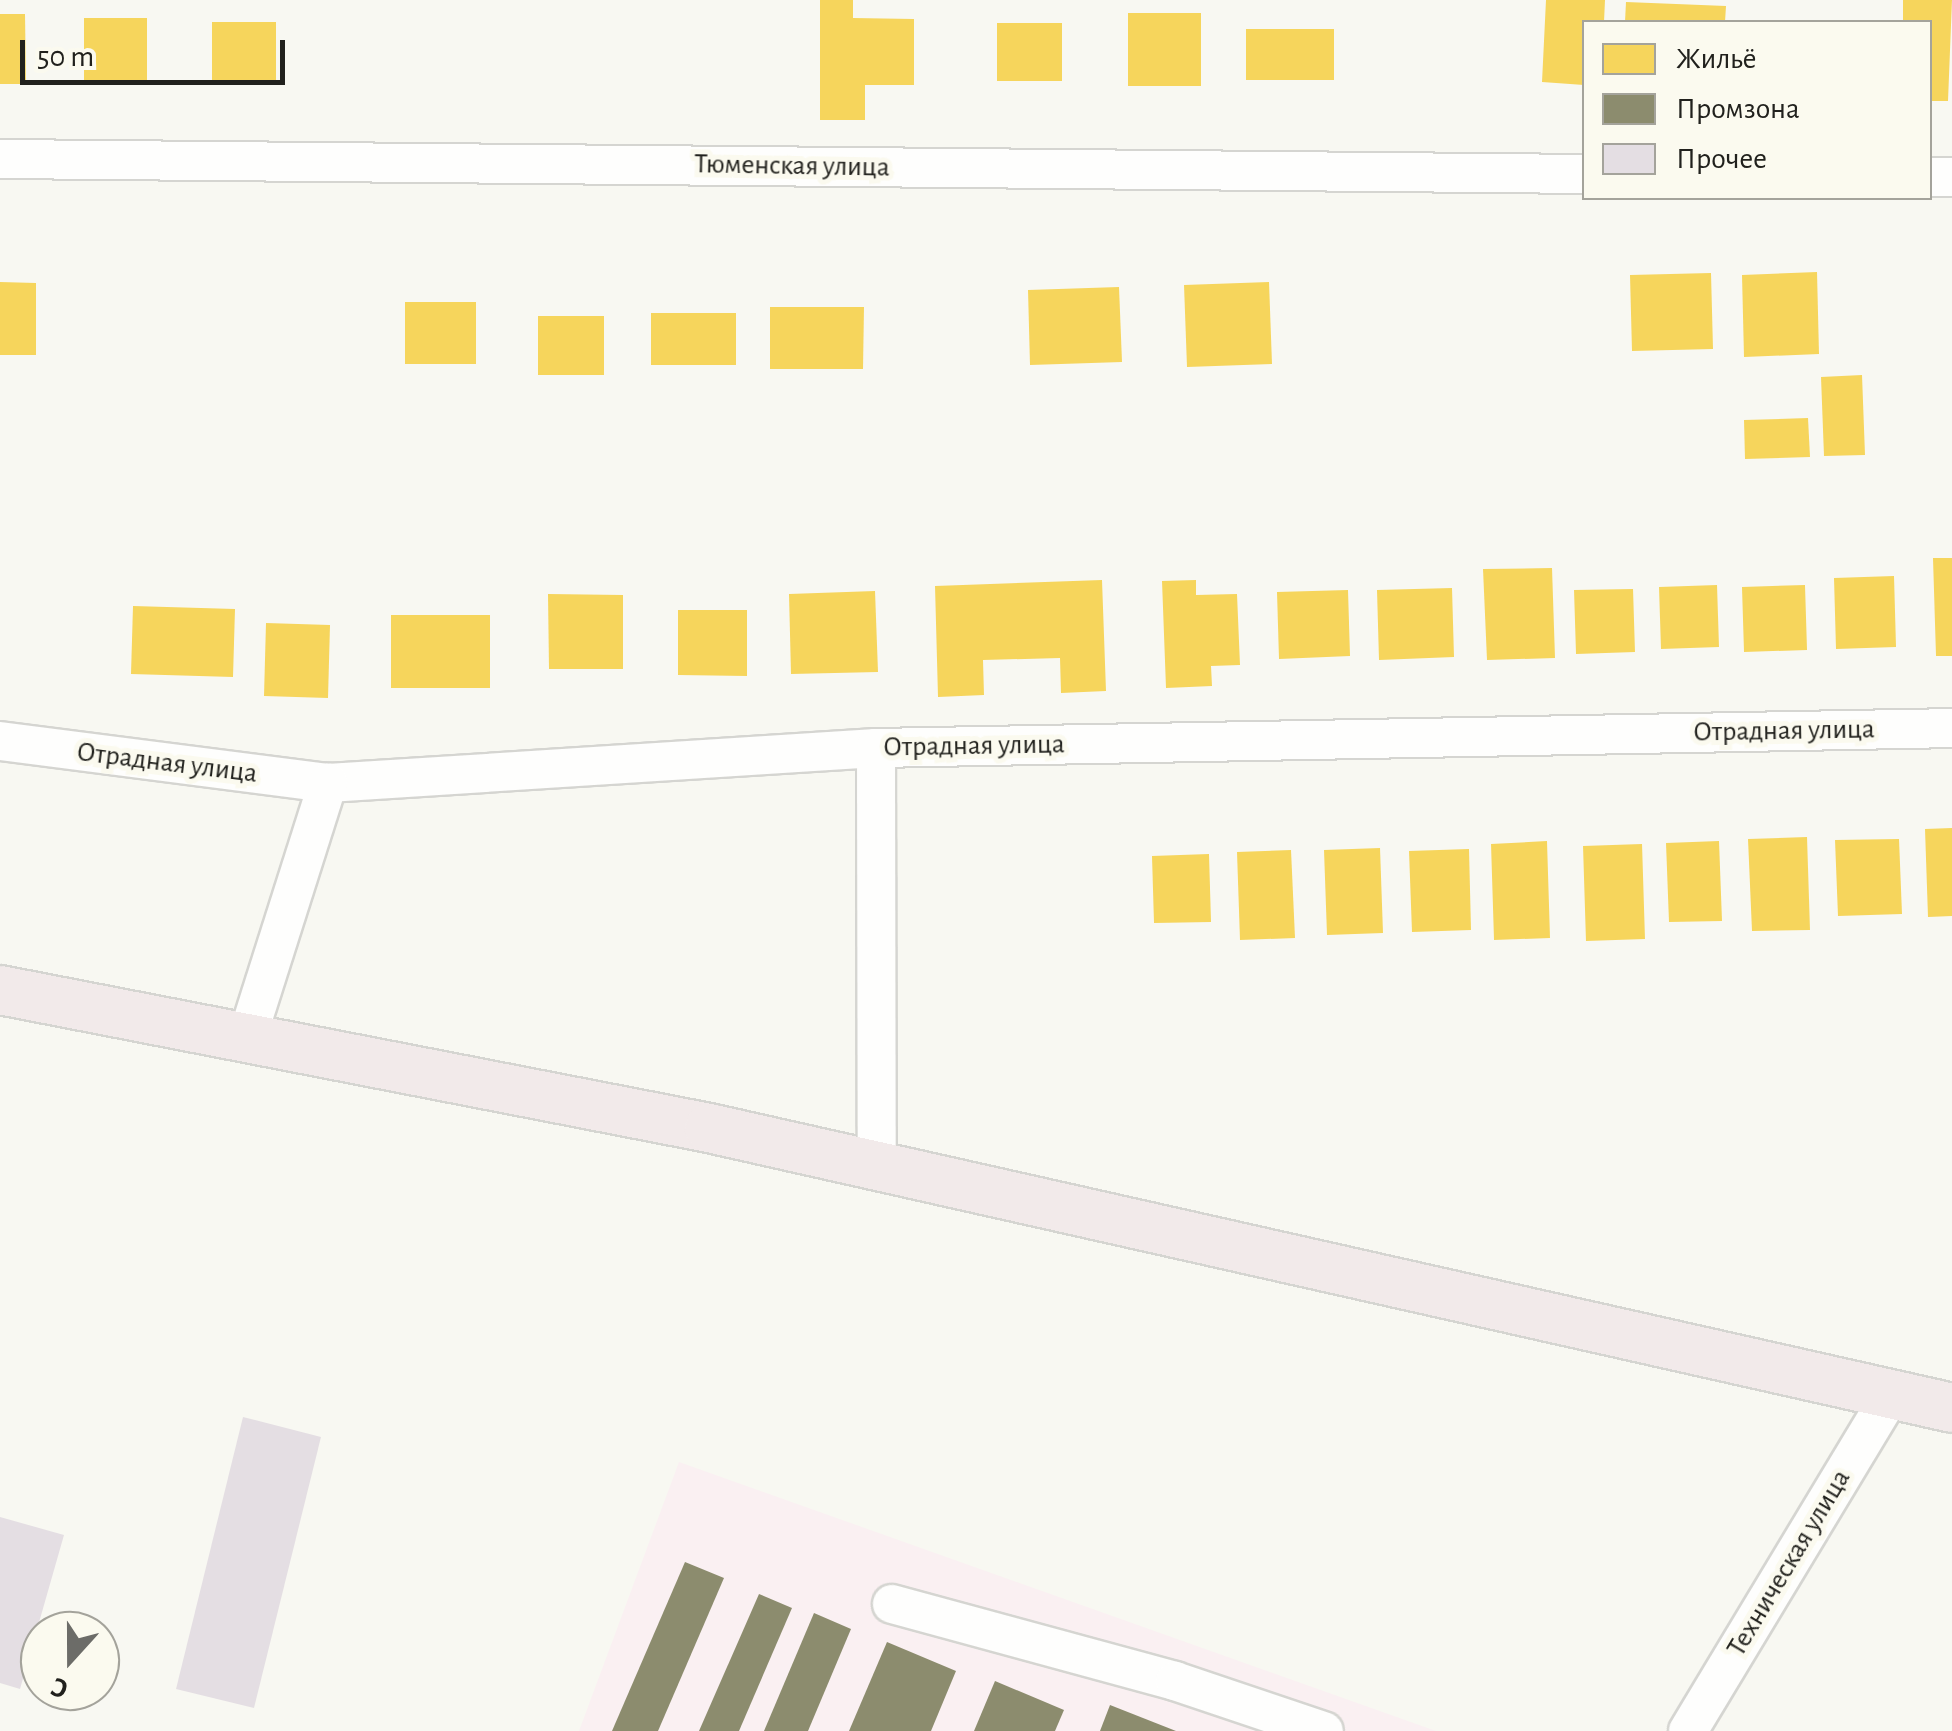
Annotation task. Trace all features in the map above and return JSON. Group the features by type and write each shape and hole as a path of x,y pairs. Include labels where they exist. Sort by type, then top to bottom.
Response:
{"main road":[{"path":"0,990 878,1166 1952,1408"}],"street":[{"name":"Тюменская улица","path":"0,159 1582,174"},
{"name":"Отрадная улица","path":"0,741 328,783 876,748 1952,728"},
{"path":"876,748 878,1166"},
{"path":"247,1038 328,783"},
{"name":"Техническая улица","path":"1688,1731 1890,1396"},
{"path":"892,1604 1175,1681 1324,1731"}],"shaded area":[{"path":"679,1462 1436,1731 579,1731"}],"building: Жильё":[{"path":"820,0 853,0 853,18 914,19 914,85 865,85 865,120 820,120"},
{"path":"1546,0 1605,0 1604,20 1582,20 1582,85 1542,82"},
{"path":"1903,0 1952,0 1948,101 1932,101 1932,20 1903,20"},
{"path":"1626,2 1726,6 1725,20 1625,20"},
{"path":"1128,13 1201,13 1201,86 1128,86"},
{"path":"0,14 25,14 26,84 0,84"},
{"path":"84,18 147,18 147,82 84,82"},
{"path":"212,22 276,22 276,84 212,83"},
{"path":"997,23 1062,23 1062,81 997,81"},
{"path":"1246,29 1334,29 1334,80 1246,80"},
{"path":"1817,272 1819,354 1744,357 1742,275"},
{"path":"1711,273 1713,349 1632,351 1630,275"},
{"path":"0,282 36,283 36,355 0,355"},
{"path":"1269,282 1272,364 1187,367 1184,285"},
{"path":"1119,287 1122,362 1030,365 1028,290"},
{"path":"405,302 476,302 476,364 405,364"},
{"path":"770,307 864,307 863,369 770,369"},
{"path":"651,313 736,313 736,365 651,365"},
{"path":"538,316 604,316 604,375 538,375"},
{"path":"1862,375 1865,455 1824,456 1821,377"},
{"path":"1808,418 1810,457 1745,459 1744,420"},
{"path":"1933,558 1952,558 1952,656 1936,656"},
{"path":"1552,568 1555,658 1487,660 1483,569"},
{"path":"1894,576 1896,647 1836,649 1834,578"},
{"path":"1102,580 1106,691 1061,693 1060,658 983,660 984,695 938,697 935,586"},
{"path":"1196,580 1196,595 1237,594 1240,665 1211,666 1212,686 1166,688 1162,581"},
{"path":"1717,585 1719,647 1661,649 1659,587"},
{"path":"1805,585 1807,650 1744,652 1742,587"},
{"path":"1452,588 1454,657 1379,660 1377,590"},
{"path":"1633,589 1635,652 1576,654 1574,590"},
{"path":"1348,590 1350,656 1279,659 1277,592"},
{"path":"875,591 878,672 791,674 789,594"},
{"path":"548,594 623,595 623,669 549,669"},
{"path":"133,606 235,609 233,677 131,674"},
{"path":"678,610 747,610 747,676 678,675"},
{"path":"391,615 490,615 490,688 391,688"},
{"path":"266,623 330,625 328,698 264,696"},
{"path":"1952,828 1952,916 1928,917 1925,829"},
{"path":"1807,837 1810,930 1752,931 1748,839"},
{"path":"1899,839 1902,914 1838,916 1835,840"},
{"path":"1547,841 1550,938 1494,940 1491,844"},
{"path":"1719,841 1722,921 1669,922 1666,843"},
{"path":"1642,844 1645,939 1586,941 1583,846"},
{"path":"1380,848 1383,933 1327,935 1324,850"},
{"path":"1469,849 1471,930 1412,932 1409,851"},
{"path":"1291,850 1295,938 1240,940 1237,852"},
{"path":"1209,854 1211,922 1154,923 1152,856"}],"building: Промзона":[{"path":"685,1562 724,1578 658,1731 612,1731"},
{"path":"759,1594 792,1608 739,1731 699,1731"},
{"path":"814,1613 851,1629 808,1731 764,1731"},
{"path":"887,1642 956,1671 931,1731 849,1731"},
{"path":"995,1681 1064,1710 1055,1731 974,1731"},
{"path":"1110,1705 1176,1731 1100,1731"}],"building: Прочее":[{"path":"243,1417 321,1437 254,1708 176,1689"},
{"path":"0,1517 64,1535 42,1611 20,1611 20,1689 0,1683"}]}
